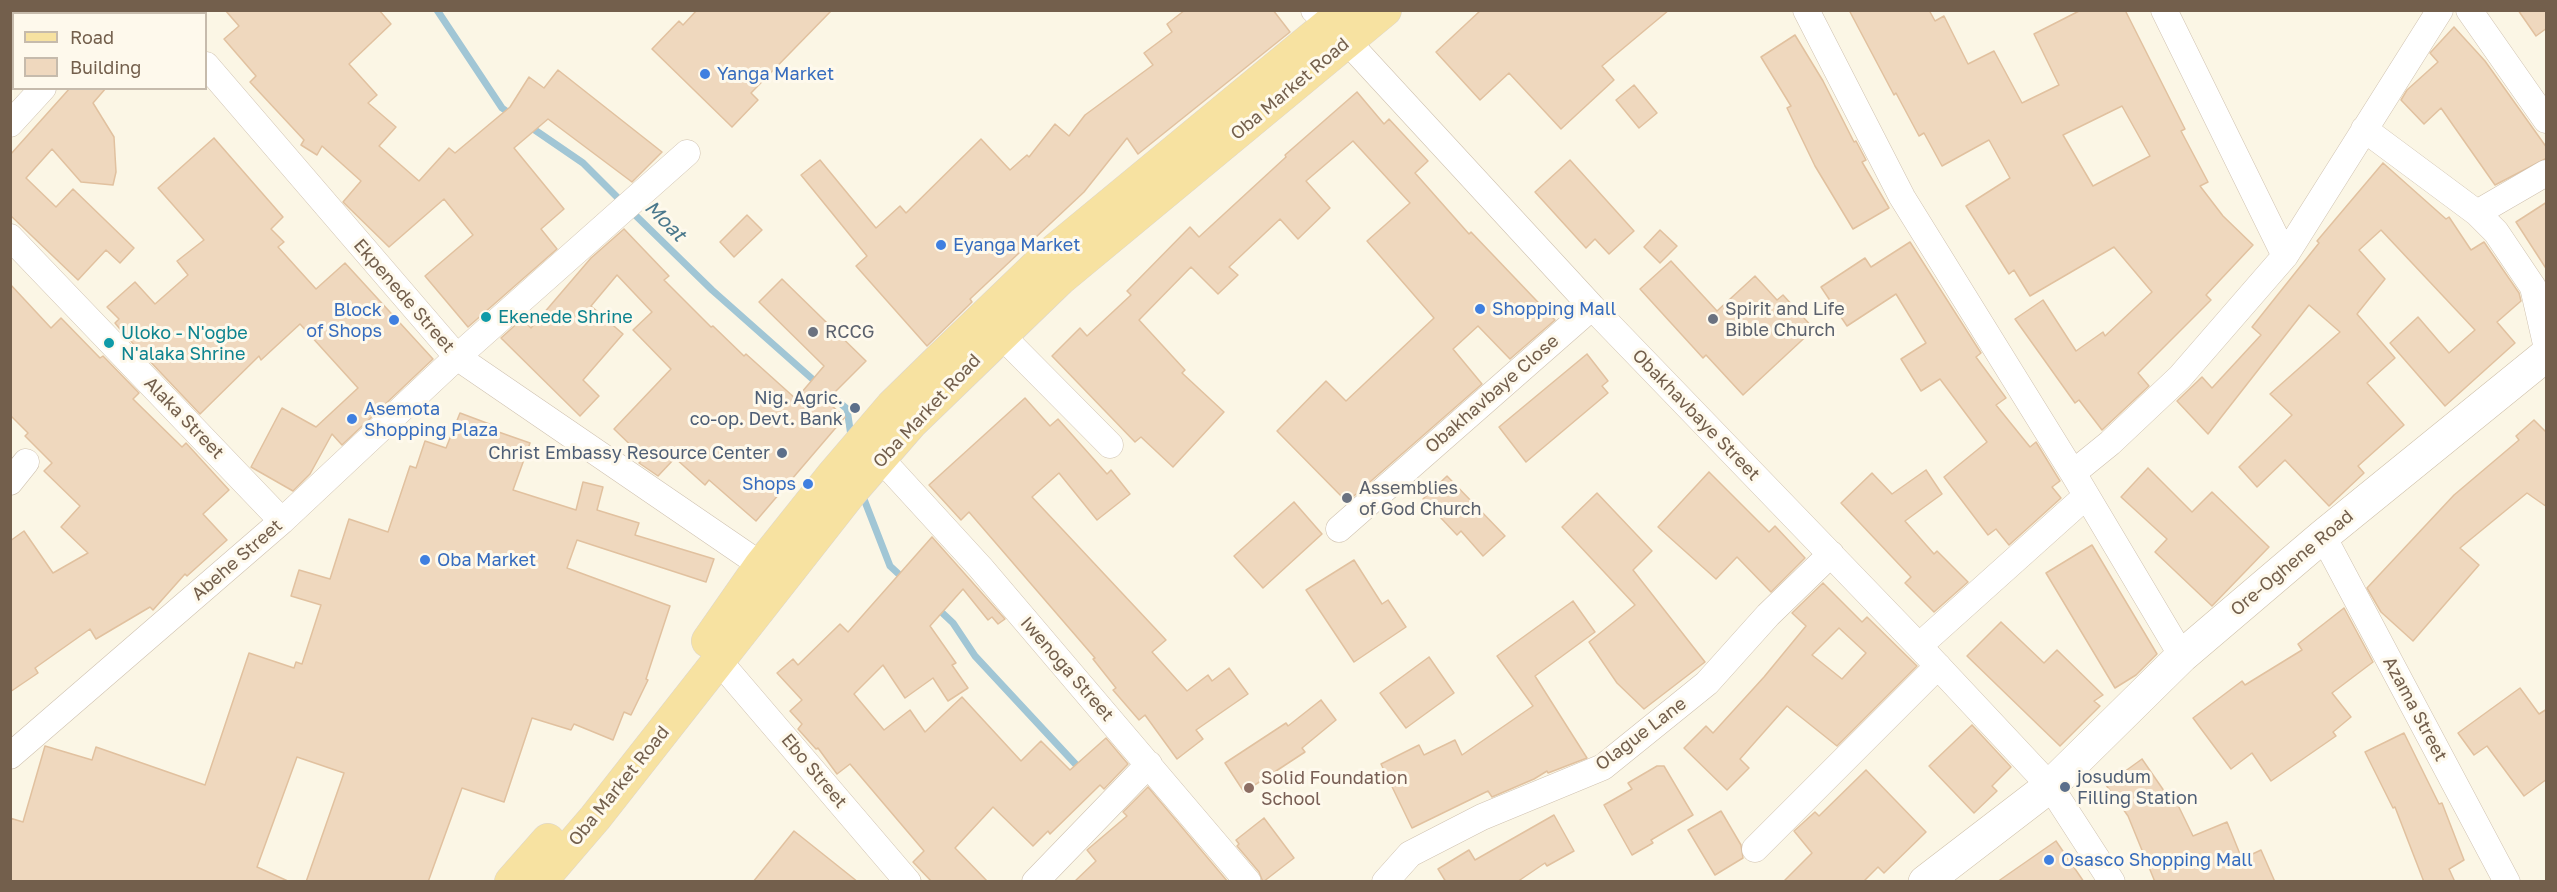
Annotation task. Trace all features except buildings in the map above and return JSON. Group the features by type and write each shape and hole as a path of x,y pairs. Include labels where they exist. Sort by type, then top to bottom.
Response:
{"main road":[{"name":"Oba Market Road","path":"511,882 578,806 711,638 761,566 892,406 1043,260 1334,22 1385,10"},
{"name":"Oba Market Road","path":"540,882 595,818 851,492 911,423 1060,279 1334,22"}],"street":[{"path":"1806,10 1902,197 2073,473 2085,497 2182,656"},
{"path":"2164,10 2285,256"},
{"path":"2073,473 2110,443 2180,377 2285,256 2440,10"},
{"path":"2469,10 2547,120"},
{"name":"Obakhavbaye Street","path":"1334,22 1592,307 1919,646 2050,786 2112,882"},
{"name":"Ekpenede Street","path":"207,65 457,357 761,566"},
{"path":"10,124 41,90"},
{"path":"2364,129 2477,213 2496,232 2533,287 2547,344"},
{"name":"Abehe Street","path":"10,756 282,521 457,357 687,153"},
{"path":"2477,213 2547,173"},
{"name":"Alaka Street","path":"10,237 282,521"},
{"name":"Obakhavbaye Close","path":"1339,529 1592,307"},
{"path":"1001,335 1110,445"},
{"name":"Ore-Oghene Road","path":"1925,882 2050,786 2182,656 2323,536 2547,355"},
{"name":"Iwenoga Street","path":"882,459 980,567 1248,882"},
{"path":"1919,646 2085,497"},
{"name":"Azama Street","path":"2323,536 2507,882"},
{"name":"Olague Lane","path":"1385,882 1410,854 1482,817 1603,767 1707,683 1768,615 1830,554"},
{"name":"Ebo Street","path":"719,661 908,882"},
{"path":"1755,849 1938,666"},
{"path":"1035,882 1149,764"}],"waterway":[{"name":"Moat","path":"437,10 502,108 512,115"},
{"name":"Moat","path":"529,126 583,163 622,202"},
{"name":"Moat","path":"630,210 712,290 818,384"},
{"name":"Moat","path":"826,391 847,409 851,436"},
{"path":"862,494 890,566 904,579"},
{"path":"935,606 953,623 975,656 1081,770"}],"place":[{"name":"Yanga Market","path":"705,74"},
{"name":"Eyanga Market","path":"941,245"},
{"name":"Shopping Mall","path":"1480,309"},
{"name":"Ekenede Shrine","path":"486,317"},
{"name":"Spirit and Life Bible Church","path":"1713,319"},
{"name":"Block of Shops","path":"394,320"},
{"name":"RCCG","path":"813,332"},
{"name":"Uloko - N'ogbe N'alaka Shrine","path":"109,343"},
{"name":"Nig. Agric. co-op. Devt. Bank","path":"855,408"},
{"name":"Asemota Shopping Plaza","path":"352,419"},
{"name":"Christ Embassy Resource Center","path":"782,453"},
{"name":"Shops","path":"808,484"},
{"name":"Assemblies of God Church","path":"1347,498"},
{"name":"Oba Market","path":"425,560"},
{"name":"josudum Filling Station","path":"2065,787"},
{"name":"Solid Foundation School","path":"1249,788"},
{"name":"Osasco Shopping Mall","path":"2049,860"}]}
